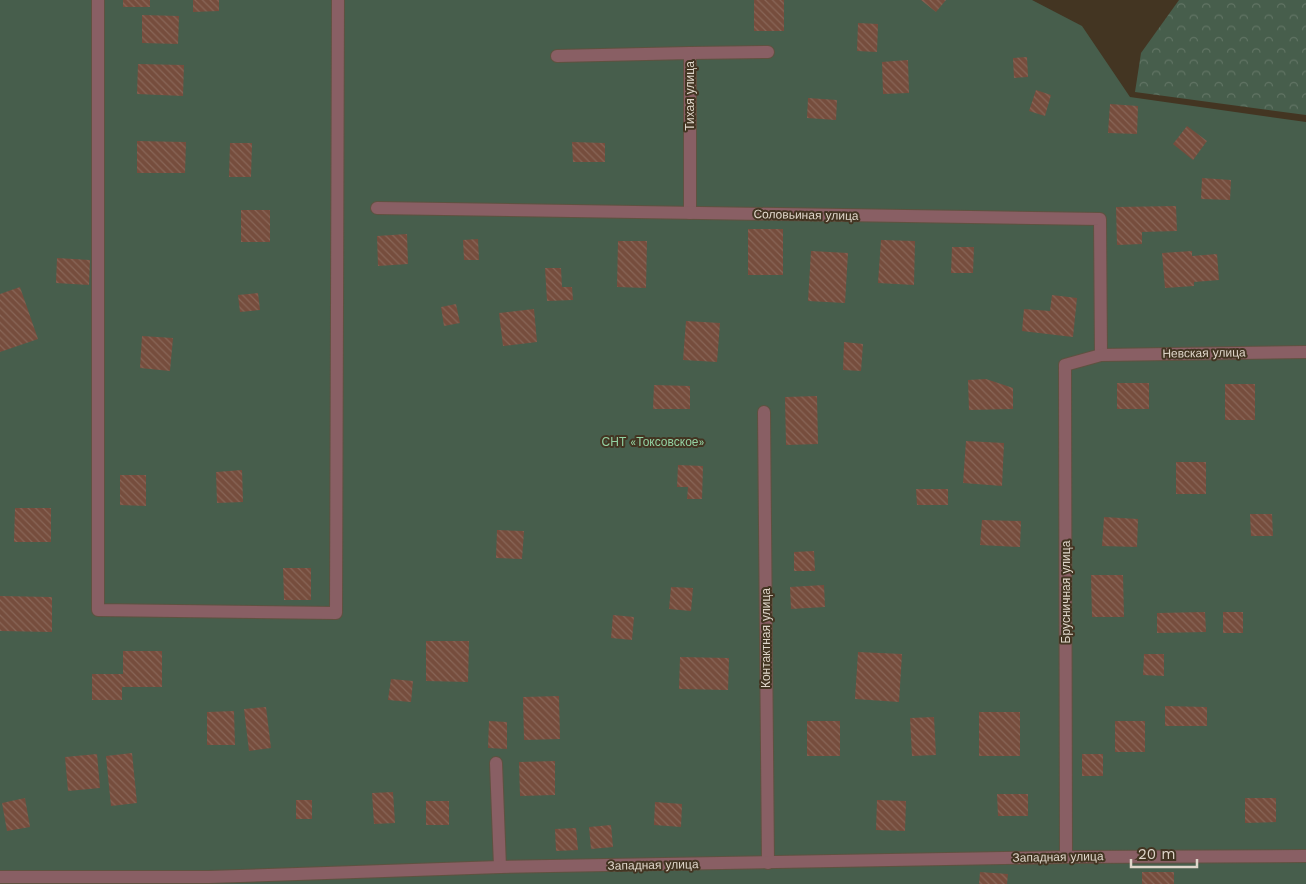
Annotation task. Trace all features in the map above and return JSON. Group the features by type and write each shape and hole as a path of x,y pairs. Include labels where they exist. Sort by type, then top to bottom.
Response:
{"street":[{"path":"98,0 98,610 336,613 338,0"},
{"path":"690,53 768,52"},
{"name":"Тихая улица","path":"557,56 690,53 690,213"},
{"name":"Соловьиная улица","path":"377,208 1100,220 1101,354"},
{"name":"Невская улица","path":"1101,354 1306,352"},
{"name":"Брусничная улица","path":"1066,857 1065,365 1101,354"},
{"name":"Контактная улица","path":"764,412 768,863"},
{"path":"496,763 500,867"},
{"name":"Западная улица","path":"0,877 209,877 500,867 1066,857 1306,856"}],"green space":[{"name":"СНТ «Токсовское»","path":"0,0 1032,0 1082,26 1130,97 1306,122 1306,884 0,884"},
{"path":"1179,0 1306,0 1306,115 1135,92 1141,53"}],"building":[{"path":"123,0 150,0 150,7 123,7"},
{"path":"193,0 219,0 219,11 193,12"},
{"path":"754,0 784,0 784,31 754,31"},
{"path":"921,0 946,0 936,12"},
{"path":"142,15 179,16 178,44 142,43"},
{"path":"858,23 878,24 877,52 857,51"},
{"path":"1027,57 1028,77 1014,78 1013,58"},
{"path":"908,60 909,93 883,94 882,62"},
{"path":"138,64 184,65 183,96 137,94"},
{"path":"1036,90 1051,95 1045,116 1029,111"},
{"path":"808,98 837,100 836,120 807,118"},
{"path":"1110,104 1138,106 1137,134 1108,133"},
{"path":"1187,126 1207,141 1193,160 1173,144"},
{"path":"137,141 186,142 185,173 137,173"},
{"path":"572,142 605,143 605,162 573,162"},
{"path":"230,143 252,143 251,177 229,177"},
{"path":"1202,178 1231,180 1230,200 1201,199"},
{"path":"1176,206 1177,231 1142,232 1142,244 1117,245 1116,207"},
{"path":"241,210 270,210 270,242 241,242"},
{"path":"748,229 783,229 783,275 748,275"},
{"path":"407,234 408,264 378,266 377,236"},
{"path":"478,239 479,260 464,260 463,240"},
{"path":"881,240 915,241 914,285 878,283"},
{"path":"618,241 647,241 646,288 617,287"},
{"path":"952,247 974,247 973,273 951,273"},
{"path":"811,251 848,253 845,303 808,301"},
{"path":"1192,251 1192,256 1217,254 1219,280 1194,282 1194,286 1165,288 1162,253"},
{"path":"57,258 90,260 89,285 56,283"},
{"path":"545,268 561,268 562,287 572,287 573,300 547,301"},
{"path":"20,287 38,339 0,352 0,294"},
{"path":"258,293 260,310 240,312 238,295"},
{"path":"1052,295 1077,298 1073,337 1022,331 1024,309 1050,311"},
{"path":"456,304 460,323 444,326 441,307"},
{"path":"534,309 537,342 503,346 499,313"},
{"path":"686,321 720,323 717,362 683,360"},
{"path":"142,336 173,338 170,371 140,368"},
{"path":"844,342 863,344 861,371 843,370"},
{"path":"986,379 1013,388 1013,409 969,410 968,380"},
{"path":"1117,383 1149,383 1149,409 1117,409"},
{"path":"1225,384 1255,384 1255,420 1225,420"},
{"path":"654,385 690,386 690,409 653,409"},
{"path":"817,396 818,444 786,445 785,397"},
{"path":"966,441 1004,443 1002,486 963,483"},
{"path":"1176,462 1206,462 1206,494 1176,494"},
{"path":"678,465 703,466 702,499 687,499 688,487 677,487"},
{"path":"242,470 243,502 217,503 216,472"},
{"path":"120,475 146,475 146,506 120,505"},
{"path":"916,489 948,489 948,505 917,505"},
{"path":"15,508 51,508 51,542 14,542"},
{"path":"1250,514 1272,514 1273,536 1251,536"},
{"path":"1104,517 1138,519 1137,547 1102,546"},
{"path":"982,520 1021,521 1020,547 980,545"},
{"path":"497,530 524,531 522,559 496,558"},
{"path":"814,551 815,571 794,571 794,552"},
{"path":"283,568 311,568 311,600 284,600"},
{"path":"1091,575 1123,575 1124,617 1092,617"},
{"path":"824,585 825,607 791,609 790,587"},
{"path":"671,587 693,588 691,611 669,609"},
{"path":"0,596 52,597 52,632 0,631"},
{"path":"1205,612 1206,632 1157,633 1157,613"},
{"path":"1223,612 1243,612 1243,633 1223,633"},
{"path":"613,615 634,617 632,640 611,638"},
{"path":"426,641 469,641 468,682 426,681"},
{"path":"123,651 162,651 162,687 122,687 122,700 92,700 92,674 123,674"},
{"path":"858,652 902,654 899,702 855,699"},
{"path":"1144,654 1164,654 1164,676 1143,675"},
{"path":"680,657 729,658 728,690 679,689"},
{"path":"391,679 413,681 411,702 388,700"},
{"path":"559,696 560,739 524,740 523,697"},
{"path":"1165,706 1207,707 1207,726 1165,726"},
{"path":"266,707 271,748 249,751 244,709"},
{"path":"234,711 235,745 207,745 207,712"},
{"path":"979,712 1020,712 1020,756 979,756"},
{"path":"934,717 936,755 912,756 910,718"},
{"path":"489,721 507,722 507,749 488,748"},
{"path":"807,721 840,721 840,756 807,756"},
{"path":"1115,721 1145,721 1145,752 1115,752"},
{"path":"132,753 137,803 111,806 106,756"},
{"path":"97,754 100,788 68,791 65,757"},
{"path":"1082,754 1103,754 1103,776 1082,776"},
{"path":"555,761 555,795 520,796 519,762"},
{"path":"393,792 395,823 374,824 372,793"},
{"path":"997,794 1028,794 1028,816 998,816"},
{"path":"25,798 30,827 7,831 2,803"},
{"path":"1245,798 1276,798 1276,822 1245,823"},
{"path":"296,800 312,800 312,819 296,819"},
{"path":"877,800 906,801 905,831 876,830"},
{"path":"426,801 449,801 449,825 426,825"},
{"path":"655,802 682,804 681,827 654,825"},
{"path":"611,825 613,847 591,849 589,827"},
{"path":"576,828 578,850 556,851 555,829"},
{"path":"980,872 1008,874 1007,884 979,884"},
{"path":"1142,872 1174,872 1174,884 1142,884"}]}
